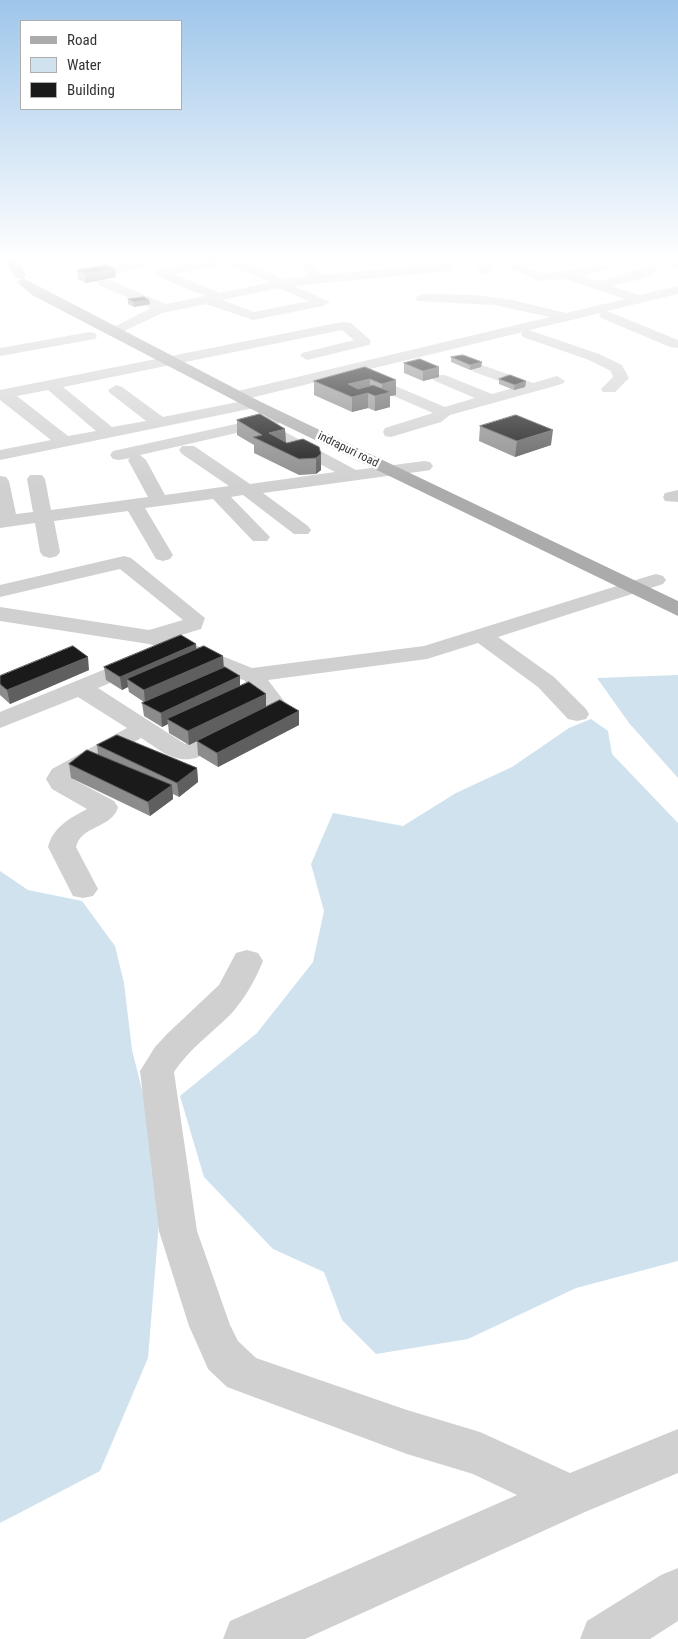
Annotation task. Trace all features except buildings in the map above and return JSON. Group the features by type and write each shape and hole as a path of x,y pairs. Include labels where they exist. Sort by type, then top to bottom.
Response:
{"main road":[{"name":"indrapuri road","path":"114,335 260,402 389,470 643,580 678,591"},
{"name":"indrapuri road","path":"117,335 189,355 260,402"},
{"name":"indrapuri road","path":"397,454 442,475"},
{"name":"indrapuri road","path":"643,580 678,608"}],"street":[{"path":"0,352 94,335"},
{"path":"2,394 290,335"},
{"path":"307,356 364,342 356,335"},
{"path":"260,402 342,371 489,335"},
{"path":"0,441 7,454 260,402 522,335"},
{"path":"532,335 594,357 617,368 621,378 608,389"},
{"path":"656,335 677,344"},
{"path":"270,339 342,371 359,376 444,412"},
{"path":"124,356 140,365"},
{"path":"479,369 532,388"},
{"path":"440,378 490,399"},
{"path":"391,432 440,417 444,412 557,381"},
{"path":"50,384 109,433"},
{"path":"116,390 160,423"},
{"path":"2,394 65,442"},
{"path":"257,424 260,402"},
{"path":"257,424 260,402"},
{"path":"119,455 257,424 353,475"},
{"path":"188,450 247,490 300,530"},
{"path":"137,460 159,502"},
{"path":"0,481 4,522 424,466"},
{"path":"36,479 50,552"},
{"path":"218,494 260,537"},
{"path":"134,505 163,555"},
{"path":"0,591 124,562 194,618 193,624 150,638"},
{"path":"206,681 242,672 403,657 446,647 643,580"},
{"path":"0,614 150,638 180,645 242,672 275,705 274,712 187,753 180,752 142,717 80,687"},
{"path":"481,635 546,682 577,714"},
{"path":"0,721 180,645"},
{"path":"84,889 62,847 62,839 70,831 103,811 104,807 61,783 59,778 142,717"},
{"path":"247,961 244,974 234,990 174,1048 157,1071 178,1231 210,1326 223,1355 242,1374 408,1432 480,1454 569,1496"},
{"path":"248,1639 569,1496 678,1451"},
{"path":"605,1639 678,1592"}],"water":[{"path":"678,675 678,778 629,723 597,678"},
{"path":"591,719 608,731 612,754 678,823 678,1261 576,1288 468,1339 376,1354 342,1320 324,1272 273,1249 204,1177 180,1096 257,1033 313,962 324,911 311,864 333,813 403,826 456,793 512,767 569,728"},
{"path":"0,871 28,890 82,901 115,946 124,983 132,1050 163,1173 148,1358 100,1471 0,1523"}]}
